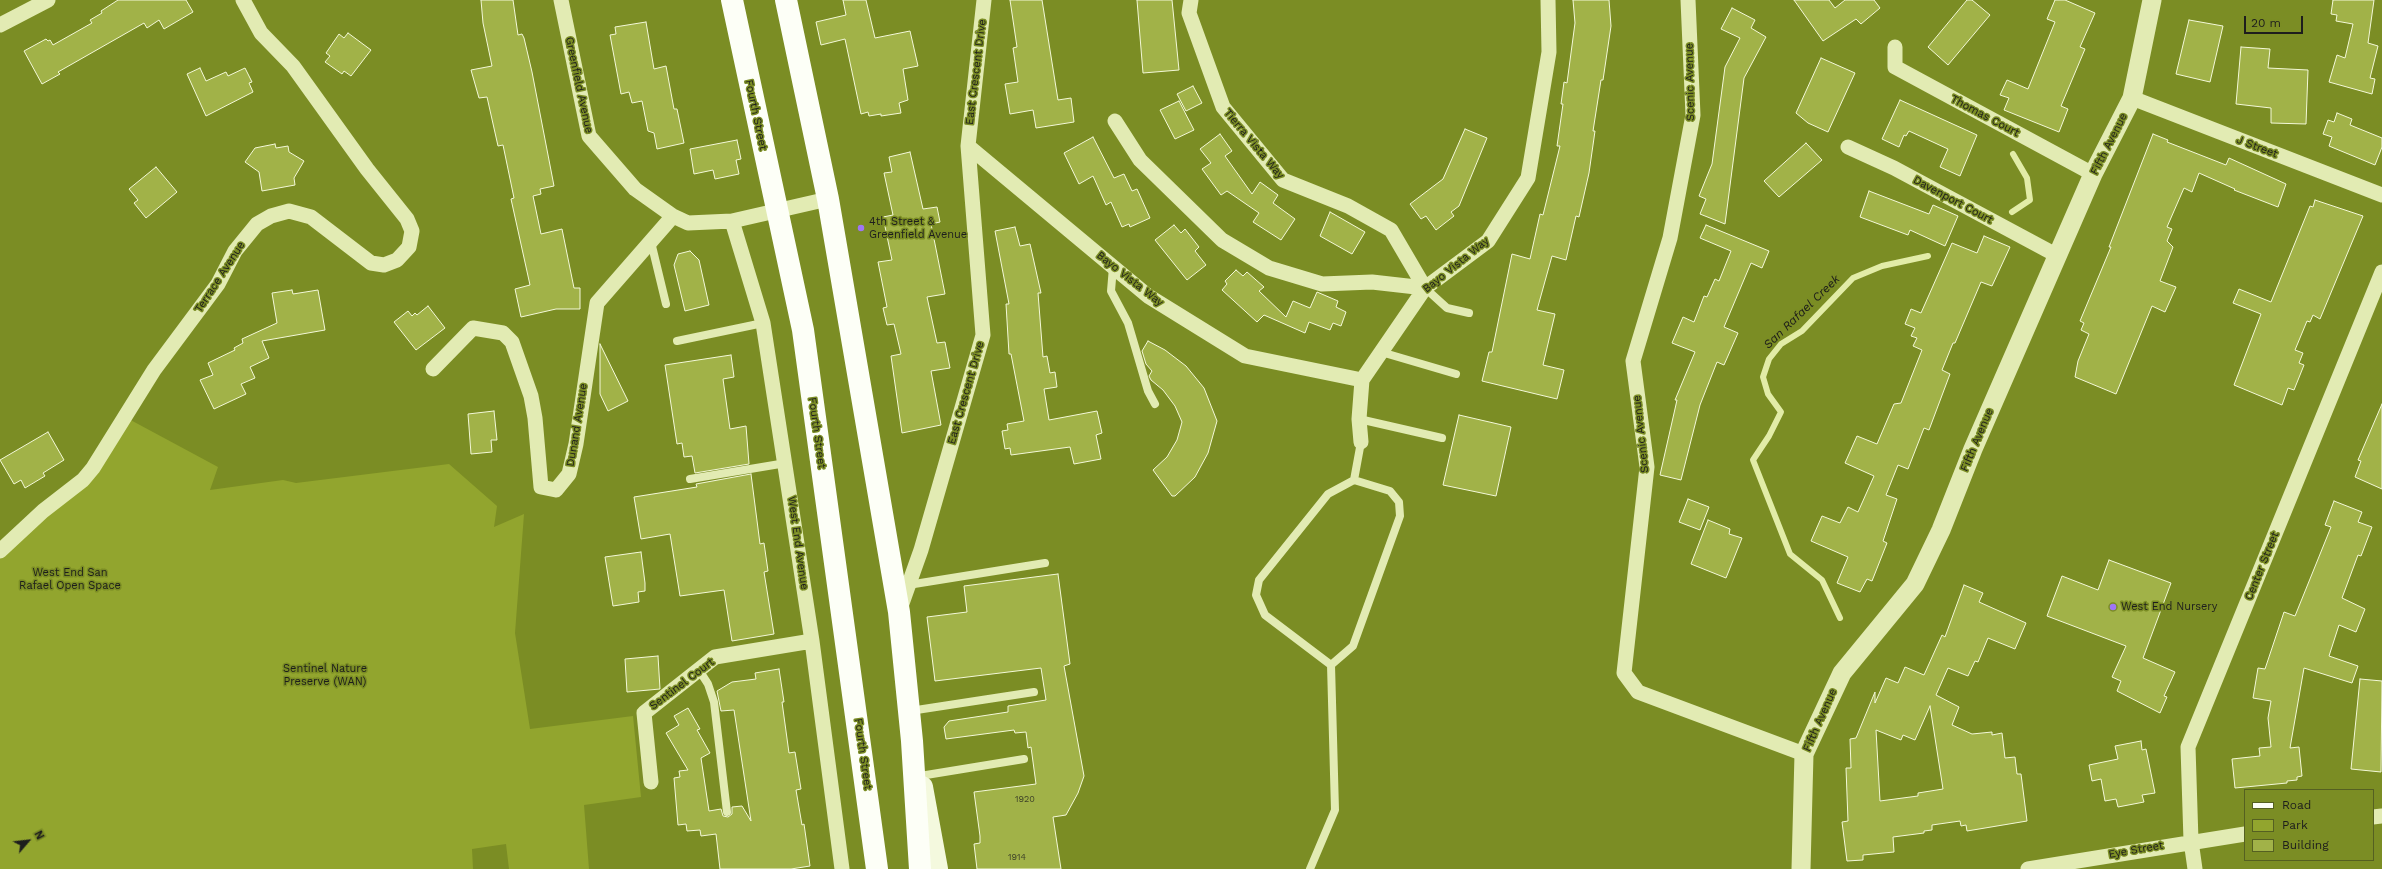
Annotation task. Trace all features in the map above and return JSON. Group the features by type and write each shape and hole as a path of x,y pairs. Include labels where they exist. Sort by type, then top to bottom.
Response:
{"main road":[{"name":"Fourth Street","path":"732,0 776,211 803,330 875,839 883,869"},
{"path":"786,0 828,199 899,612 907,711 937,869"},
{"path":"912,741 920,869"},
{"path":"875,839 877,869"}],"street":[{"path":"0,25 48,0"},
{"name":"Terrace Avenue","path":"0,551 43,511 83,480 93,468 154,370 218,284 235,251 256,224 271,216 289,211 311,217 371,263 384,265 397,260 409,248 412,231 407,219 367,169 293,66 261,33 243,0"},
{"name":"Greenfield Avenue","path":"561,0 589,136 635,190 673,216 688,223 732,221 828,199"},
{"name":"East Crescent Drive","path":"899,612 921,550 983,335 968,146 984,0"},
{"name":"Tierra Vista Way","path":"1191,0 1190,13 1223,108 1283,180 1348,206 1391,230 1424,288"},
{"name":"Bayo Vista Way","path":"1362,442 1359,419 1362,380 1424,288 1488,241 1528,178 1549,52 1548,0"},
{"name":"Scenic Avenue","path":"1688,0 1693,115 1670,238 1633,361 1647,467 1624,673 1638,692 1804,754"},
{"name":"Fifth Avenue","path":"1801,869 1804,754 1842,673 1914,584 1941,530 1973,449 2093,174 2132,98 2152,0"},
{"name":"Thomas Court","path":"1896,46 1894,67 2093,174"},
{"name":"J Street","path":"2132,98 2382,195"},
{"path":"1115,121 1140,160 1222,240 1269,268 1322,284 1372,282 1424,288"},
{"name":"Bayo Vista Way","path":"968,146 1148,296 1245,356 1362,380"},
{"name":"Davenport Court","path":"1848,147 1894,168 2058,256"},
{"name":"Dunand Avenue","path":"433,369 473,328 503,333 512,342 531,396 535,418 541,487 556,490 569,474 576,444 597,304 673,216"},
{"name":"West End Avenue","path":"732,221 763,323 786,463 812,641 842,869"},
{"name":"Center Street","path":"2195,869 2191,841 2188,747 2382,272"},
{"name":"Sentinel Court","path":"651,782 644,713 715,657 812,641"},
{"name":"Eye Street","path":"2028,869 2191,841 2244,834"}],"lane":[{"path":"651,242 666,304"},
{"path":"1113,267 1111,291 1116,305 1128,323 1148,391 1155,404"},
{"path":"1424,288 1447,308 1469,313"},
{"path":"677,340 763,323"},
{"path":"1380,352 1456,374"},
{"path":"1359,419 1442,438"},
{"path":"1354,480 1362,442"},
{"path":"690,479 786,463"},
{"path":"1354,480 1390,491 1399,502 1400,516 1353,646 1331,665 1265,615 1256,595 1259,580 1328,494 1354,480"},
{"path":"908,585 1045,563"},
{"path":"1310,869 1335,810 1331,665"},
{"path":"699,670 708,684 714,702 728,812"},
{"path":"907,711 1034,692"},
{"path":"920,776 1024,759"}],"green space":[{"name":"Sentinel Nature Preserve (WAN)","path":"125,417 218,467 210,490 283,480 296,483 449,464 497,506 494,527 524,514 515,633 530,729 633,716 641,797 584,805 589,869 509,869 506,844 472,849 473,869 0,869 0,551 83,480"}],"building":[{"path":"118,0 186,0 193,12 164,29 159,20 147,28 144,23 58,72 60,74 42,84 24,51 46,39 48,41 50,40 53,45 92,23 90,20 102,13 101,11"},
{"path":"481,0 513,0 518,35 522,34 524,38 532,72 554,186 540,189 541,194 533,196 541,234 562,229 574,288 580,288 580,309 556,309 521,317 515,289 530,285 511,199 514,198 503,145 498,146 487,97 479,98 471,70 492,66 483,23"},
{"path":"843,0 866,0 875,38 910,31 918,66 903,69 908,100 899,103 901,113 881,116 881,114 869,116 868,112 861,114 845,39 821,45 816,22 846,15"},
{"path":"1010,0 1042,0 1058,100 1071,98 1074,122 1036,128 1033,110 1010,114 1005,84 1018,82 1013,48 1017,47"},
{"path":"1137,0 1172,0 1179,70 1143,73"},
{"path":"1573,0 1609,0 1611,26 1603,80 1601,80 1593,131 1595,131 1589,173 1579,217 1576,216 1566,260 1552,256 1537,310 1555,314 1543,365 1564,370 1557,399 1482,381 1489,352 1492,352 1512,254 1530,259 1540,214 1543,215 1560,146 1557,146 1563,104 1561,104 1564,82 1567,83 1575,23"},
{"path":"1794,0 1829,0 1835,8 1845,0 1874,0 1880,8 1861,24 1856,19 1823,41"},
{"path":"1967,0 1972,0 1990,15 1948,65 1928,47"},
{"path":"2055,0 2065,0 2095,13 2080,47 2085,49 2061,106 2068,109 2059,132 2004,110 2009,98 2000,95 2007,80 2028,89 2055,22 2047,19"},
{"path":"2333,0 2374,0 2368,43 2378,46 2370,78 2375,79 2372,94 2329,82 2337,55 2345,58 2353,24 2336,21 2337,15 2331,14"},
{"path":"1732,8 1755,20 1751,28 1766,37 1744,78 1725,224 1700,214 1706,199 1699,196 1712,164 1725,67 1740,38 1721,29"},
{"path":"2189,20 2223,26 2210,82 2176,74"},
{"path":"646,22 654,69 666,66 674,109 677,109 684,143 657,149 654,133 648,131 642,101 632,103 629,92 621,94 610,35 616,34 615,27"},
{"path":"348,33 371,50 351,76 344,71 342,74 325,62 330,56 326,53 339,34 344,38"},
{"path":"2241,47 2270,49 2268,68 2308,70 2306,124 2271,123 2271,108 2236,104"},
{"path":"1821,58 1855,73 1828,132 1808,123 1796,113"},
{"path":"200,68 206,81 226,72 228,76 245,68 252,82 249,83 253,92 206,116 187,74"},
{"path":"1193,86 1202,103 1186,111 1177,94"},
{"path":"1900,100 1977,135 1960,176 1940,167 1948,149 1909,131 1906,136 1904,135 1899,147 1882,139"},
{"path":"1179,101 1194,130 1175,139 1160,110"},
{"path":"2337,113 2352,119 2350,125 2382,138 2382,147 2375,165 2329,146 2332,137 2323,134 2328,120 2334,122"},
{"path":"1465,129 1487,138 1459,206 1451,212 1454,216 1436,230 1426,216 1421,219 1410,204 1443,179"},
{"path":"1220,134 1232,151 1225,156 1252,194 1260,182 1278,195 1273,203 1295,219 1281,240 1253,222 1259,213 1227,191 1221,195 1202,169 1211,163 1200,149"},
{"path":"2153,134 2168,140 2167,142 2226,165 2229,158 2286,184 2278,207 2234,190 2235,189 2199,173 2192,192 2184,188 2167,227 2172,229 2167,241 2173,247 2160,281 2176,287 2165,312 2152,306 2116,394 2075,377 2078,361 2089,334 2081,330 2084,323 2080,321 2111,247 2109,247"},
{"path":"1093,137 1114,178 1124,174 1132,191 1137,189 1150,218 1130,227 1129,224 1122,227 1111,202 1106,205 1093,176 1079,184 1064,153"},
{"path":"737,140 741,159 736,160 739,174 715,179 713,170 694,174 690,149"},
{"path":"1806,143 1822,160 1779,197 1764,181"},
{"path":"275,144 276,148 288,146 289,152 304,161 294,178 295,185 262,191 259,172 245,162 255,148"},
{"path":"910,152 923,209 937,207 940,222 931,224 945,294 927,297 937,343 945,342 950,368 931,371 941,425 902,433 891,356 901,354 894,324 887,325 883,308 887,307 878,262 892,260 883,217 893,215 884,173 892,172 889,157"},
{"path":"156,167 177,192 146,218 134,203 138,200 129,189"},
{"path":"1869,191 1929,214 1933,205 1958,216 1945,246 1910,230 1908,235 1860,217"},
{"path":"2315,200 2363,216 2320,319 2313,315 2310,322 2307,321 2295,350 2303,353 2299,363 2304,365 2294,390 2288,388 2282,405 2234,385 2261,314 2233,303 2239,289 2271,302 2310,206 2313,207"},
{"path":"1330,212 1365,232 1352,254 1320,236"},
{"path":"1174,225 1181,233 1185,229 1199,247 1195,251 1206,265 1187,280 1155,240"},
{"path":"1706,225 1769,251 1762,268 1751,263 1724,327 1738,333 1724,365 1717,362 1700,405 1681,480 1660,475 1677,400 1675,400 1695,352 1672,343 1683,317 1694,322 1704,296 1707,297 1715,279 1719,281 1731,251 1700,238"},
{"path":"1015,227 1020,246 1030,244 1041,293 1038,293 1043,357 1047,356 1050,373 1055,372 1057,387 1044,389 1049,420 1097,411 1102,433 1096,435 1101,459 1074,464 1070,447 1011,455 1010,448 1005,449 1002,431 1008,430 1007,424 1024,421 1011,354 1009,354 1006,304 1009,304 995,231"},
{"path":"1984,236 2010,247 1992,286 1981,282 1955,343 1953,343 1942,370 1950,374 1929,430 1924,428 1908,469 1898,465 1886,495 1897,499 1883,541 1887,543 1872,581 1867,579 1860,592 1837,583 1848,557 1811,541 1822,516 1840,523 1848,507 1858,512 1874,476 1845,463 1857,436 1877,444 1894,404 1901,403 1922,350 1913,346 1917,338 1911,336 1915,328 1905,324 1911,309 1921,313 1952,243 1977,253"},
{"path":"690,251 699,260 709,305 685,311 674,265 678,254"},
{"path":"1236,270 1243,276 1247,272 1264,287 1259,291 1286,317 1293,301 1310,308 1317,292 1338,301 1336,307 1346,312 1341,326 1333,323 1330,330 1309,322 1305,333 1264,315 1257,322 1222,290 1227,284 1225,281"},
{"path":"292,290 293,294 318,290 325,330 262,341 269,358 250,367 255,378 241,384 246,394 214,409 200,380 213,375 208,363 235,350 234,348 243,343 242,339 277,323 272,293"},
{"path":"428,306 445,328 416,350 394,322 408,311 412,316 415,313 417,315"},
{"path":"1148,341 1165,350 1186,366 1204,388 1217,421 1208,453 1195,477 1175,496 1172,496 1153,470 1167,457 1177,440 1182,422 1175,406 1163,390 1151,380 1149,376 1152,371 1146,364 1142,351"},
{"path":"600,344 628,401 608,411 600,394"},
{"path":"731,355 734,377 723,379 730,429 746,426 749,464 695,473 692,456 684,457 682,443 677,444 665,365"},
{"path":"2382,404 2382,489 2355,477 2361,461 2358,460"},
{"path":"494,411 497,440 491,440 492,452 471,454 468,414"},
{"path":"1459,415 1511,427 1496,496 1443,485"},
{"path":"48,432 64,460 43,473 45,476 25,488 21,480 14,484 0,460"},
{"path":"751,474 760,544 764,543 768,571 764,572 774,634 732,641 724,590 680,596 670,534 641,539 634,497 697,487 696,484"},
{"path":"1688,499 1709,507 1700,530 1679,522"},
{"path":"2334,501 2362,512 2358,522 2372,527 2361,556 2358,555 2342,598 2365,609 2356,632 2339,625 2329,656 2358,666 2352,683 2304,668 2290,748 2299,747 2302,776 2297,777 2297,780 2287,781 2287,783 2235,788 2232,759 2260,756 2259,748 2271,747 2268,718 2271,701 2253,698 2258,668 2265,669 2284,612 2295,616 2331,527 2325,525"},
{"path":"1708,520 1730,529 1729,534 1742,538 1726,578 1691,564"},
{"path":"641,552 645,591 638,592 639,602 613,606 605,557"},
{"path":"2109,560 2171,583 2143,658 2175,672 2164,696 2167,697 2160,713 2117,691 2121,681 2112,677 2126,646 2047,616 2062,576 2098,590"},
{"path":"1058,574 1070,664 1064,666 1084,776 1078,793 1066,815 1053,817 1061,869 977,869 974,844 980,843 980,836 974,792 1036,784 1031,747 1028,748 1026,732 1015,733 1014,730 946,739 944,727 949,721 1008,712 1008,706 1046,700 1041,668 935,681 927,617 967,612 964,586"},
{"path":"1964,585 1983,593 1979,602 2026,623 2015,649 1988,638 1978,662 1975,661 1968,676 1948,668 1936,695 1959,707 1952,725 1972,734 1992,732 1992,735 2002,733 2005,758 2015,757 2017,774 2021,774 2027,821 1967,831 1966,825 1961,826 1960,821 1932,825 1932,830 1924,831 1924,833 1893,837 1894,852 1863,855 1863,860 1847,861 1842,822 1848,821 1846,768 1851,768 1850,739 1856,738 1875,692 1875,703 1886,678 1898,683 1905,667 1924,675 1942,635 1945,637","holes":["1930,706 1943,789 1918,793 1918,796 1880,801 1876,730 1901,740 1903,735 1915,740"]},
{"path":"658,656 660,689 627,692 625,659"},
{"path":"779,669 789,753 795,752 801,789 796,790 802,825 804,824 810,866 791,869 720,869 716,834 701,836 700,830 687,831 686,824 678,825 674,778 680,777 679,771 688,770 666,733 679,725 674,716 688,708 700,729 697,730 710,753 701,758 709,811 721,809 723,816 728,817 732,814 732,807 742,806 751,821 734,710 721,711 717,691 732,682 756,679 755,673"},
{"path":"2360,679 2382,681 2381,772 2351,769"},
{"path":"2141,741 2142,750 2146,749 2155,793 2142,795 2144,802 2118,807 2116,799 2105,801 2101,779 2092,781 2089,765 2118,759 2115,746"}],"waterway":[{"name":"San Rafael Creek","path":"2012,212 2030,200 2027,178 2013,154"},
{"name":"San Rafael Creek","path":"1840,618 1822,580 1790,554 1753,460 1769,436 1781,412 1768,394 1763,377 1769,359 1781,344 1802,331 1853,278 1882,266 1928,256"}],"place":[{"name":"4th Street & Greenfield Avenue","path":"861,228"},
{"name":"West End Nursery","path":"2113,607"}],"park label":[{"name":"West End San Rafael Open Space","path":"70,579"}]}
